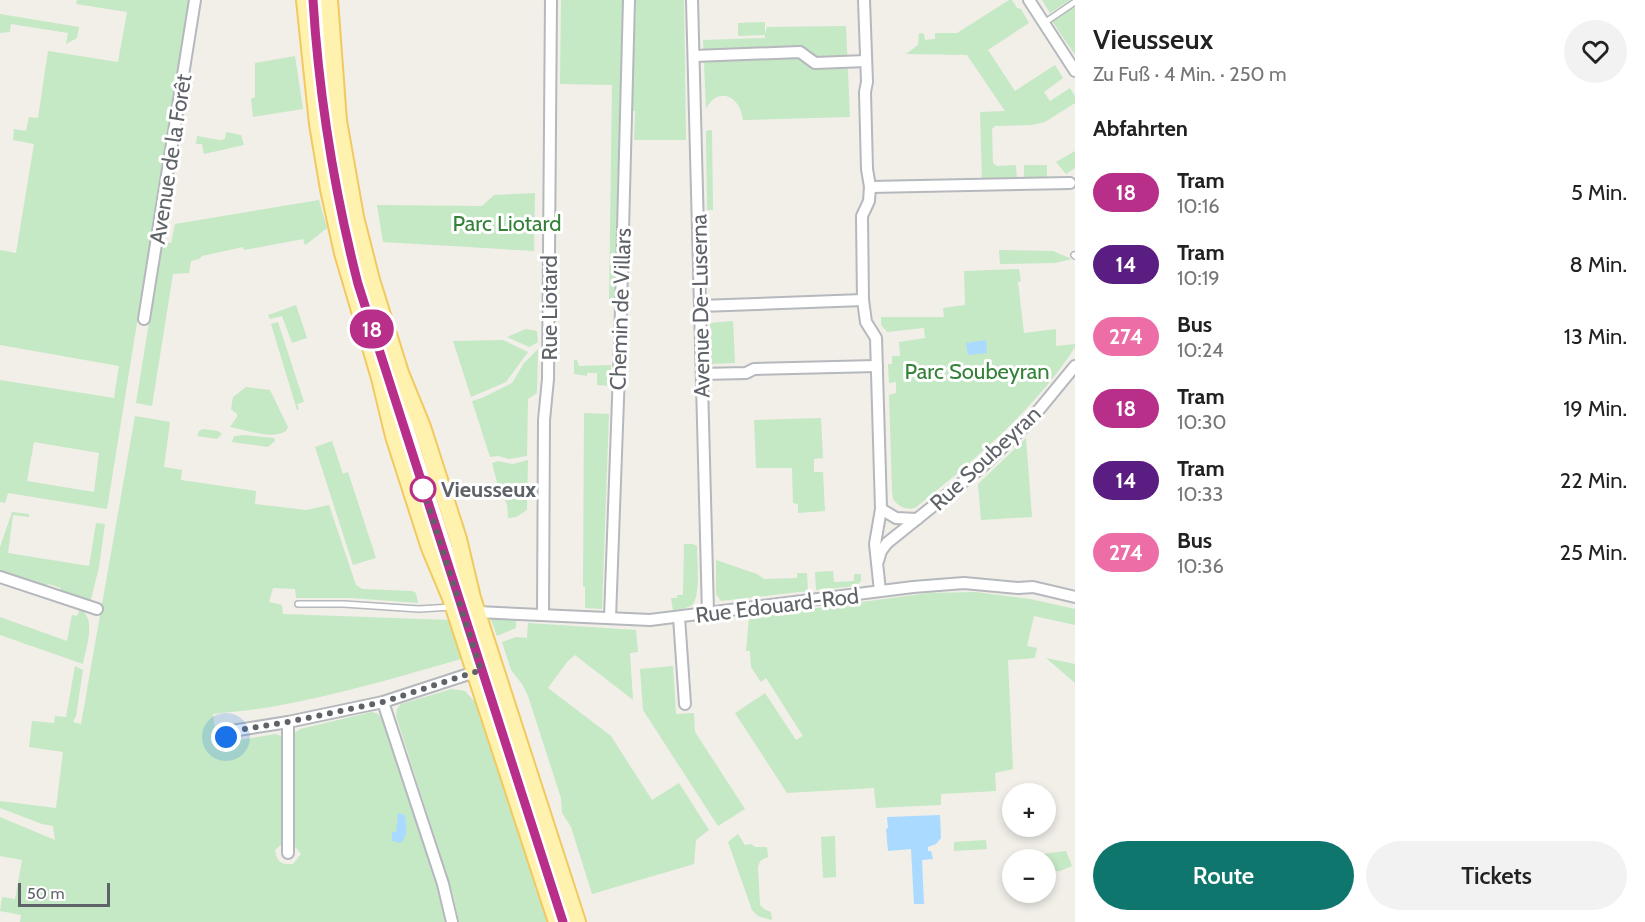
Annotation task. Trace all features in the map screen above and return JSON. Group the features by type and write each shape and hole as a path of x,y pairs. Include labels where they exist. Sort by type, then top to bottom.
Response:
{"main road":[{"path":"305,0 318,124 329,189 343,253 380,378 394,436 430,548 482,670 578,922"},
{"path":"329,0 338,121 363,249 393,352 422,427 458,539 477,612 482,670 557,922"}],"street":[{"name":"Avenue de la Forêt","path":"144,319 195,0"},
{"name":"Rue Liotard","path":"543,615 551,0"},
{"name":"Chemin de Villars","path":"610,618 629,0"},
{"name":"Avenue De-Luserna","path":"692,0 708,613"},
{"path":"864,0 867,169 870,187 869,201 862,216 863,300 866,322 876,338 881,509 875,544 880,591"},
{"path":"1029,0 1075,71"},
{"path":"693,56 800,52 815,63 866,61"},
{"path":"870,187 1070,183"},
{"path":"700,306 863,300"},
{"path":"702,374 746,373 754,369 877,366"},
{"name":"Rue Soubeyran","path":"878,561 887,543 983,466 1028,423 1075,366"},
{"name":"Rue Soubeyran","path":"881,509 896,518 917,519"},
{"path":"0,577 96,609"},
{"name":"Rue Edouard-Rod","path":"477,612 650,620 880,591 964,583 1018,588 1033,587 1075,597"},
{"path":"679,617 685,704"},
{"path":"226,737 232,731 383,702 482,670"},
{"path":"383,702 439,873 452,922"},
{"path":"288,722 288,853"}],"lane":[{"path":"313,0 325,124 350,252 377,347 563,922"},
{"path":"320,0 328,90"},
{"path":"1044,23 1075,2"},
{"path":"330,106 343,186 365,282 482,670 571,922"},
{"path":"298,604 344,604 419,609 454,606"}],"green space":[{"path":"77,0 189,0 107,509 8,493 5,503 0,502 0,380 114,398 119,366 0,345 0,250 16,253 34,144 13,140 14,129 26,131 29,117 38,118 48,51 118,62 127,12 76,4","holes":["34,442 99,453 94,492 27,481"]},
{"path":"561,0 623,0 614,304 609,304 612,85 560,84"},
{"path":"636,0 684,0 686,140 634,140 635,111 632,111 632,107"},
{"path":"1009,0 1021,9 1029,23 988,50 1015,91 1055,65 1063,78 1044,92 1050,101 1070,88 1075,96 1075,103 1045,122 1032,125 995,126 992,129 993,163 997,166 1016,165 1017,180 982,181 980,112 1005,111 967,55 906,54 918,45 919,33 924,34 925,40 935,39 935,33 957,33"},
{"path":"1042,0 1070,0 1050,13"},
{"path":"1075,6 1075,55 1052,21"},
{"path":"0,14 79,27 77,38 66,44 68,33 11,24 10,32 0,33"},
{"path":"765,22 765,34 767,27 846,26 850,117 743,120 734,100 722,96 717,97 706,109 703,40 765,38 765,35 738,36 738,23"},
{"path":"295,56 303,109 253,117 251,99 255,97 255,63"},
{"path":"712,130 713,210 707,210 706,131"},
{"path":"226,132 241,135 244,145 204,154 202,144 196,144 197,136 220,140 225,139"},
{"path":"1075,151 1075,168 1066,174 1056,162"},
{"path":"1024,165 1047,165 1047,179 1024,179"},
{"name":"Parc Liotard","path":"535,193 534,251 383,242 377,205 482,206 494,195"},
{"path":"319,200 327,228 307,244 305,245 303,239 244,250 243,247 202,256 191,261 189,273 173,274 152,406 136,403 162,242 171,243 175,224"},
{"path":"999,250 1053,251 1072,259 1055,263 1000,264"},
{"name":"Parc Soubeyran","path":"1019,269 1021,281 1018,282 1024,333 1056,329 1056,346 1075,344 1075,347 1041,392 1002,434 915,508 902,507 893,499 892,490 889,395 896,393 896,382 889,383 888,364 892,364 892,356 900,356 899,342 925,338 924,328 887,332 881,325 881,317 944,317 943,308 965,305 964,271"},
{"path":"296,305 307,338 292,343 282,316 270,319 268,315"},
{"path":"733,321 735,363 711,364 710,323"},
{"path":"278,322 304,402 297,404 299,409 297,410 271,324"},
{"path":"526,329 537,331 538,342 529,347 507,337"},
{"path":"503,340 528,352 506,382 471,397 453,341"},
{"path":"538,349 537,393 528,399 527,456 509,459 498,456 490,457 472,401 512,383 524,363"},
{"path":"574,360 577,360 579,366 611,365 611,386 597,385 597,373 587,373 587,376 574,374"},
{"path":"246,387 270,390 288,427 286,431 274,435 230,427 237,417 231,409 233,397"},
{"path":"584,413 609,414 602,609 585,608 585,587 583,586"},
{"path":"135,416 170,422 164,467 182,470 181,480 256,491 255,504 306,510 329,505 356,585 362,589 412,591 416,593 418,603 351,598 296,598 295,589 273,588 269,602 282,605 283,614 449,620 461,659 326,696 272,707 213,714 215,729 224,728 221,743 276,734 284,740 283,843 275,850 280,862 293,864 301,854 292,843 293,739 295,733 300,729 372,712 378,714 383,719 436,884 445,922 20,922 21,915 0,911 2,897 15,899 22,860 0,856 0,817 55,840 53,826 0,808 0,801 56,808 63,752 29,747 32,721 54,723 55,716 66,717 75,666 83,670 76,716 73,722 81,724"},
{"path":"821,418 823,458 814,459 814,472 823,472 825,511 798,513 798,504 793,503 792,468 756,468 754,420"},
{"path":"203,429 218,431 222,434 217,439 197,436"},
{"path":"234,436 274,438 275,441 268,447 232,442"},
{"path":"1026,438 1032,517 981,520 978,484"},
{"path":"332,441 343,474 348,472 376,558 353,565 315,447"},
{"path":"528,460 527,510 516,517 508,518 507,504 498,486 492,463 498,461 513,464"},
{"path":"12,512 29,514 29,517 13,515 8,553 89,566 96,523 105,524 99,567 91,599 86,603 60,594 61,588 48,584 46,588 0,572 0,547"},
{"path":"684,544 697,546 697,594 692,605 673,610 671,598 683,595"},
{"path":"716,560 757,574 764,579 797,578 797,573 807,573 808,591 721,601 716,594"},
{"path":"833,571 834,582 854,581 854,574 861,574 861,581 856,586 816,590 815,572"},
{"path":"976,592 1030,599 1075,609 1075,625 1034,616 1027,646 1037,648 1035,658 1008,660 1013,769 995,773 996,791 941,794 941,805 876,808 874,788 787,793 735,713 765,693 796,740 803,736 766,678 761,682 751,667 750,651 746,651 749,617 929,593"},
{"path":"80,609 88,619 89,626 83,664 0,635 0,617 67,641 72,615 77,616"},
{"path":"490,617 516,618 516,628 497,636"},
{"path":"528,623 636,630 638,652 630,653 633,700 575,655 548,688 611,736 652,800 679,783 709,830 696,840 694,864 592,894 571,827 562,813 561,798 528,696 511,670 502,642 516,637 527,638"},
{"path":"1046,658 1075,664 1075,683"},
{"path":"673,666 676,714 694,713 695,732 745,809 718,826 643,710 640,669"},
{"path":"452,689 465,691 475,702 547,922 459,922 453,894 396,716 401,704"},
{"path":"738,834 745,845 767,847 768,857 761,861 758,868 760,905 771,912 772,920 758,916 752,910 728,842"},
{"path":"835,836 836,877 823,878 821,837"},
{"path":"986,840 987,849 954,851 954,842"},
{"path":"1066,851 1072,866 1056,871 1056,852"}],"water":[{"path":"986,340 987,353 968,355 966,343"},
{"path":"398,813 405,815 406,826 405,838 400,843 392,841 392,832 396,832"},
{"path":"940,815 941,838 936,844 928,847 933,859 922,860 924,904 914,904 911,849 888,851 887,817"}],"tram line":[{"name":"18","path":"313,0 322,107 332,171 358,284 563,922"}],"place":[{"name":"Vieusseux","path":"423,489"}],"route":[{"path":"226,737 232,731 383,702 481,670 423,489"}]}
